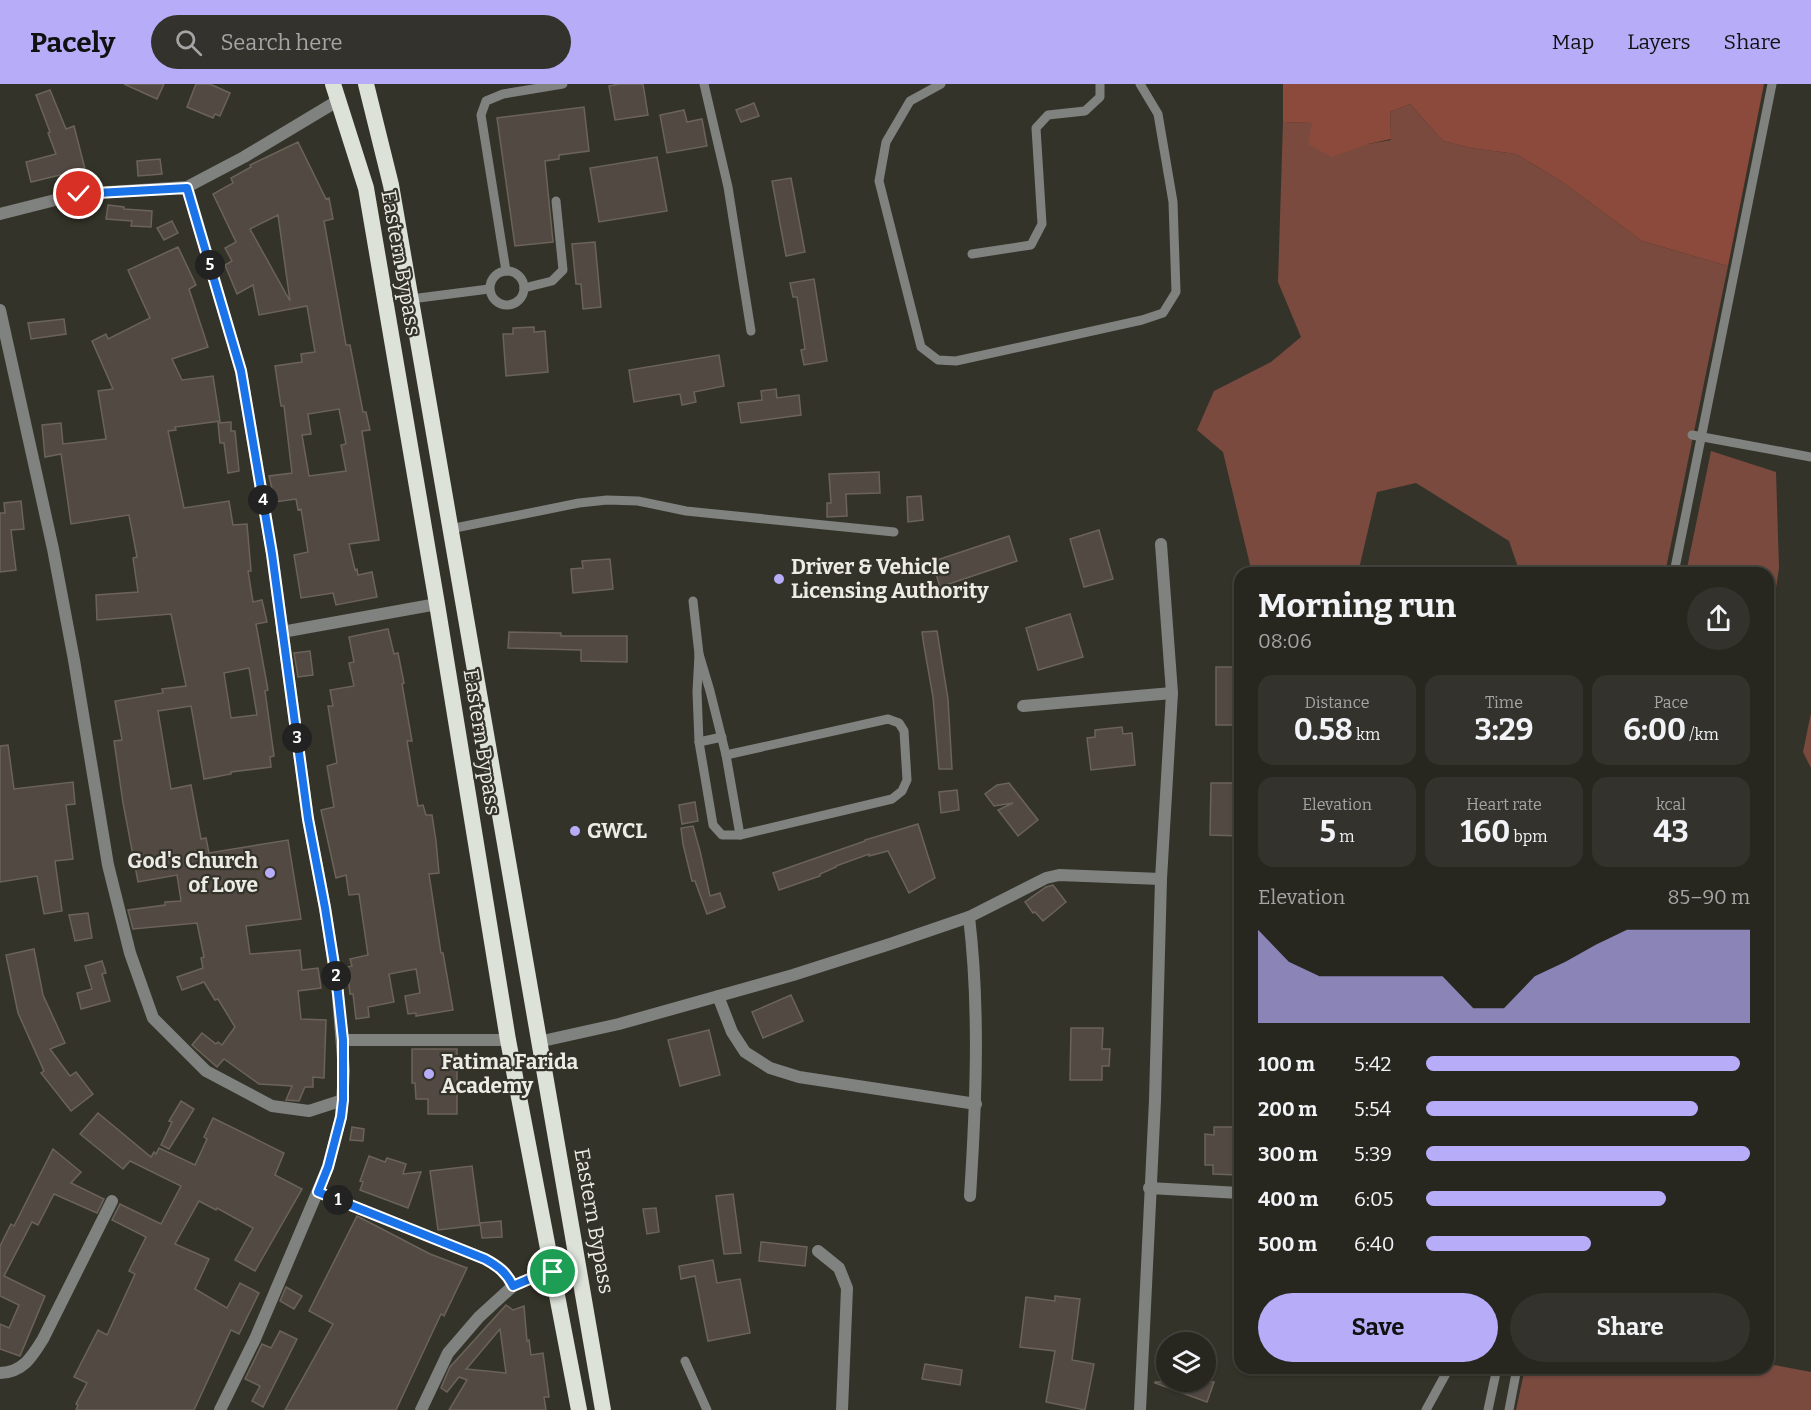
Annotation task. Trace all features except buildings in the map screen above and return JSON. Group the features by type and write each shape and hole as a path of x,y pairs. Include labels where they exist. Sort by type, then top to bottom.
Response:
{"highway":[{"name":"Eastern Bypass","path":"333,84 366,188 508,1041 579,1410"},
{"name":"Eastern Bypass","path":"368,85 391,185 603,1410"}],"street":[{"path":"0,214 79,194 187,188 339,100"},
{"path":"187,188 241,371 272,554 308,819 325,908 343,1040 341,1117 328,1167 255,1339 220,1410"},
{"path":"0,310 53,549 108,865 130,952 153,1018 206,1071 272,1106 309,1111 343,1100"},
{"path":"1140,1410 1155,1100 1161,879 1172,693 1161,544"},
{"path":"282,632 437,604"},
{"path":"1023,706 1172,693"},
{"path":"538,1042 619,1024 793,975 969,917 1046,878 1059,875 1161,879"},
{"path":"969,917 975,966 976,1104 970,1196"},
{"path":"718,996 732,1032 745,1052 770,1068 800,1077 976,1104"},
{"path":"343,1040 508,1041"},
{"path":"1149,1188 1234,1193"},
{"path":"318,1192 485,1259 500,1267 513,1286"},
{"path":"0,1372 16,1370 30,1360 112,1201"},
{"path":"818,1251 839,1268 847,1288 842,1410"},
{"path":"421,1410 448,1353 479,1317 513,1286 553,1272"}],"lane":[{"path":"506,271 482,115 486,101 503,94 563,84"},
{"path":"704,84 728,187 751,330"},
{"path":"941,84 910,101 886,142 879,181 921,347 938,360 956,361 1142,320 1163,313 1176,292 1173,202 1158,114 1140,84"},
{"path":"972,254 1031,245 1042,225 1036,128 1048,115 1086,111 1100,97 1101,84"},
{"path":"1675,567 1697,436 1772,84"},
{"path":"524,288 552,282 563,270 556,201"},
{"path":"506,271 514,273 521,279 524,288 522,296 516,303 508,306 498,304 492,298 489,289 491,280 497,274 506,271"},
{"path":"411,299 489,289"},
{"path":"1697,436 1811,457"},
{"path":"450,529 579,503 607,500 638,501 686,511 894,532"},
{"path":"693,602 699,654 697,692 699,742 713,825 722,835 740,835 892,799 902,791 907,780 904,731 899,723 888,719 726,755"},
{"path":"699,654 722,737 740,835"},
{"path":"699,742 722,737"},
{"path":"685,1361 707,1410"},
{"path":"1426,1410 1446,1374"},
{"path":"1488,1410 1496,1374"},
{"path":"1509,1410 1517,1374"}],"shaded area":[{"path":"1283,84 1764,84 1728,266 1642,241 1561,181 1516,154 1471,148 1443,141 1410,104 1390,112 1391,139 1368,144 1332,157 1308,144 1312,123 1283,122"},
{"path":"1410,104 1443,141 1471,148 1516,154 1561,181 1642,241 1728,266 1666,567 1518,567 1509,541 1416,483 1377,492 1359,567 1251,567 1223,452 1197,430 1214,391 1271,362 1301,337 1278,282 1283,122 1313,123 1368,144 1391,140 1390,112"},
{"path":"1711,451 1776,472 1779,568 1774,601 1774,567 1687,567"},
{"path":"1811,713 1811,768 1803,752"},
{"path":"1774,1365 1811,1372 1811,1410 1516,1410 1524,1374 1774,1374"}],"place":[{"name":"Driver & Vehicle Licensing Authority","path":"779,579"},
{"name":"GWCL","path":"575,831"},
{"name":"God's Church of Love","path":"270,873"},
{"name":"Fatima Farida Academy","path":"429,1074"}],"route":[{"path":"79,194 187,188 241,371 272,554 308,819 325,908 343,1040 344,1071 341,1117 328,1167 318,1192 485,1259 500,1267 513,1286 553,1272"}]}
